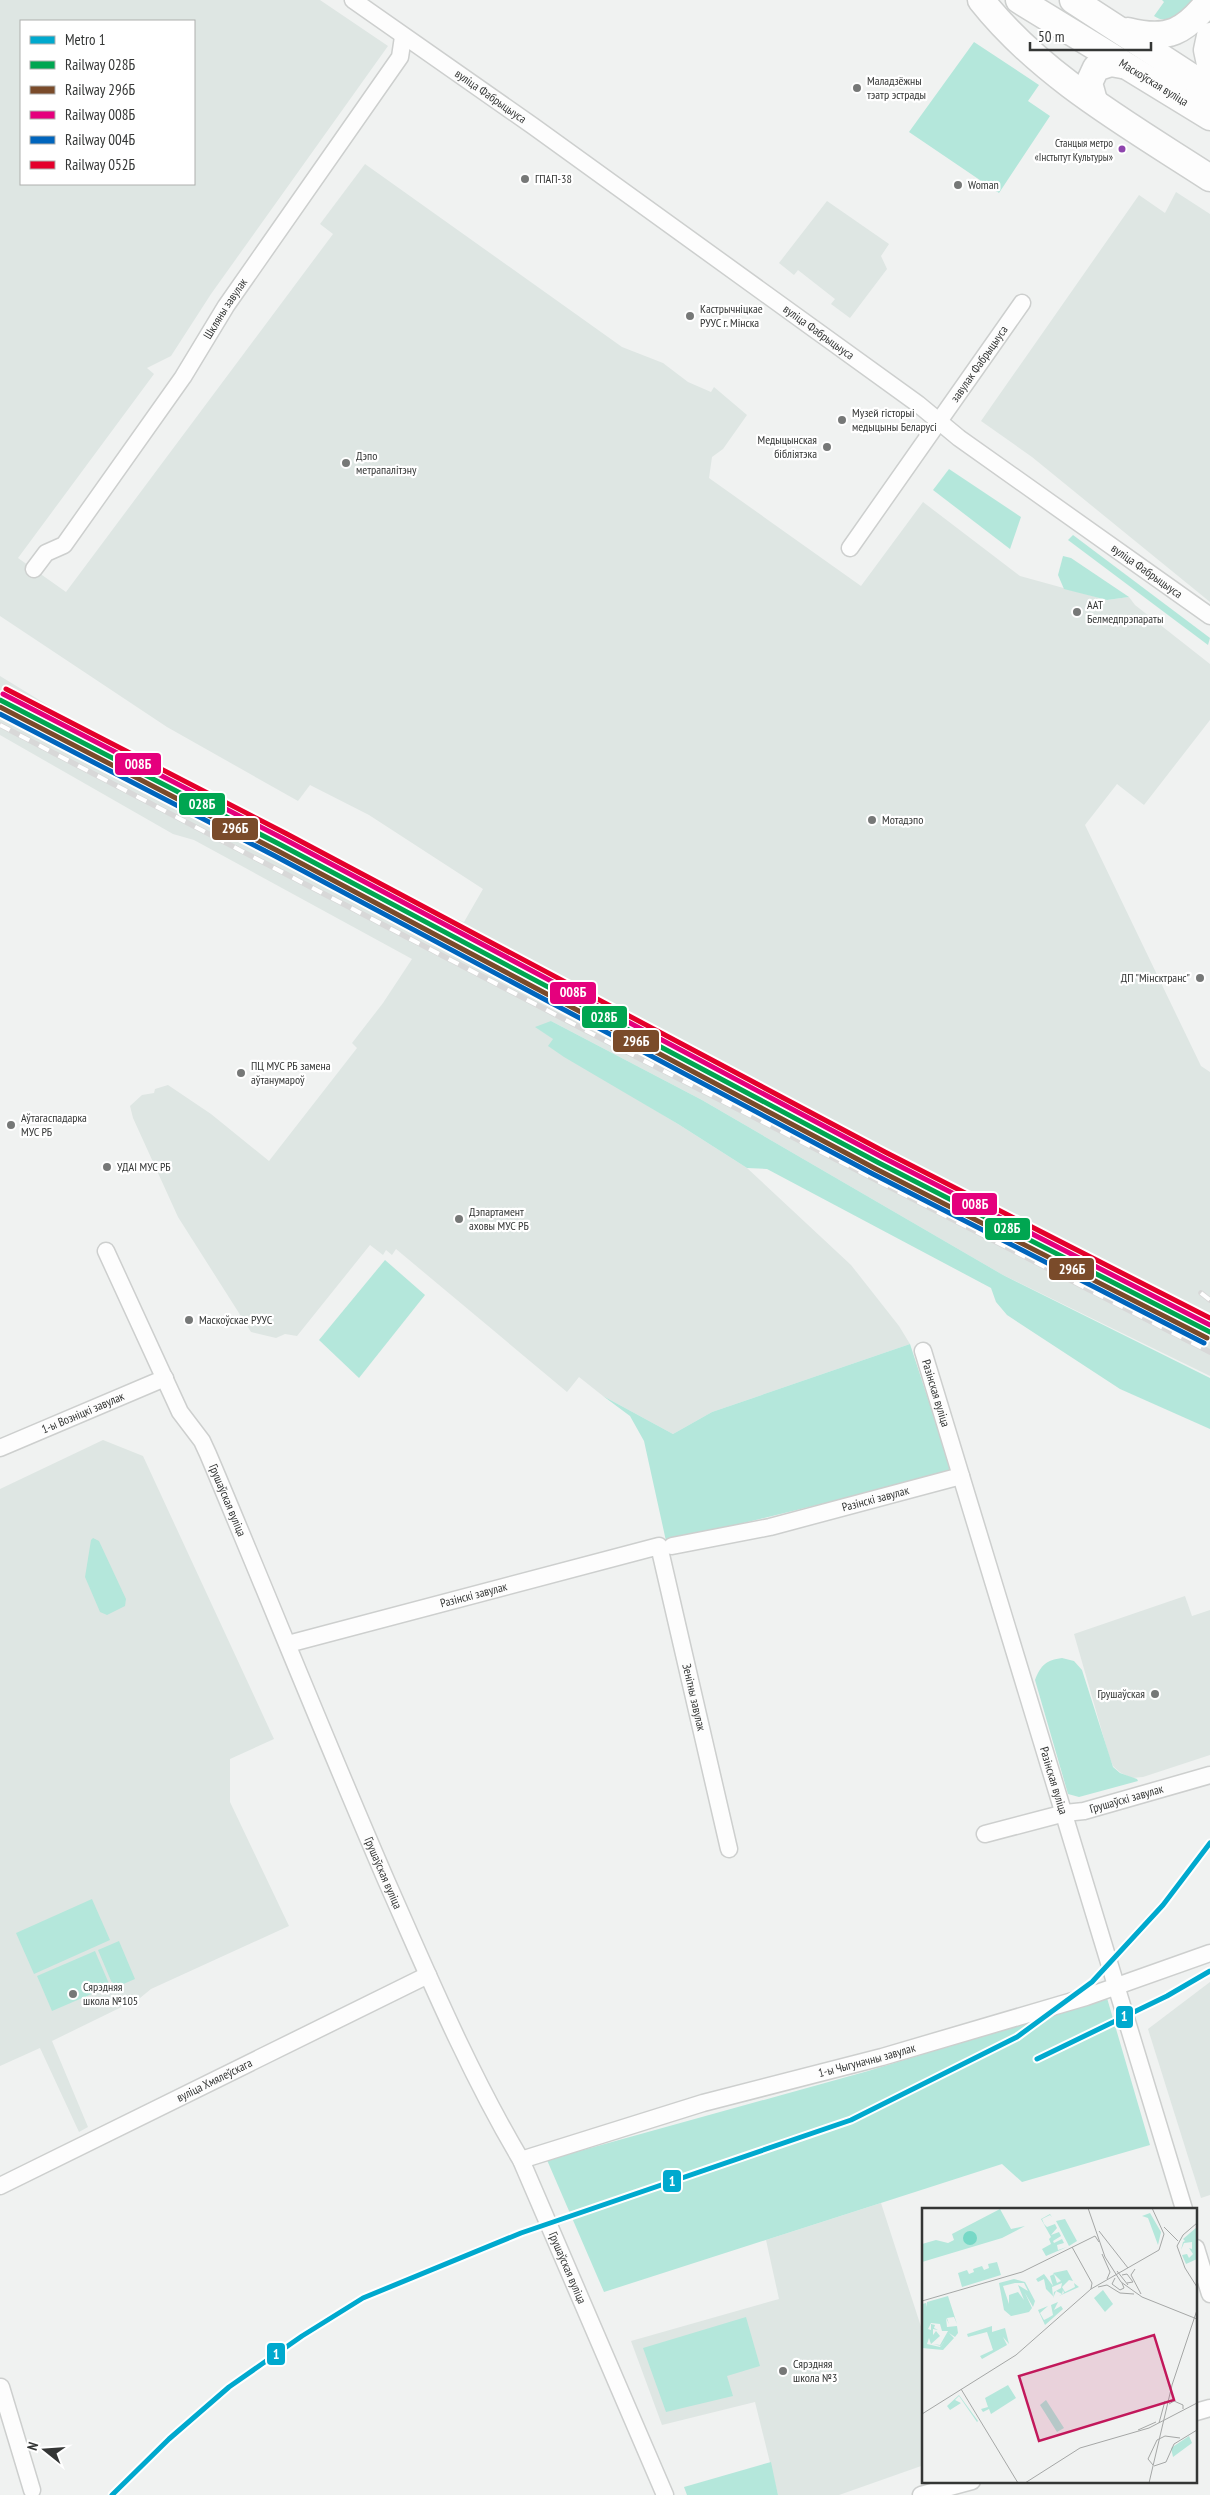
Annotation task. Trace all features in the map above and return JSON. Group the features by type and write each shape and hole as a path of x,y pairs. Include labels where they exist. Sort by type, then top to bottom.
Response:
{"main road":[{"path":"981,0 1042,63 1094,101 1210,178"},
{"name":"Маскоўская вуліца","path":"1019,0 1122,65 1210,117"},
{"name":"Маскоўская вуліца","path":"1073,0 1210,89"},
{"path":"1116,28 1148,36 1163,36 1186,26 1210,0"},
{"path":"1210,36 1207,50 1210,64"},
{"path":"1094,101 1089,83 1096,68 1112,64 1122,65"}],"street":[{"name":"вуліца Фабрыцыуса","path":"352,0 612,183 959,438 1210,616"},
{"name":"Шкляны завулак","path":"34,569 46,553 64,545 183,377 226,306 400,57 404,37"},
{"name":"завулак Фабрыцыуса","path":"850,548 1022,303"},
{"name":"Грушаўская вуліца","path":"106,1251 180,1412 202,1441 288,1644 339,1773 448,2020 521,2160 664,2495"},
{"name":"Разінская вуліца","path":"923,1351 1184,2208"},
{"name":"1-ы Возніцкі завулак","path":"0,1448 166,1378"},
{"name":"Разінскі завулак","path":"288,1644 666,1546 770,1527 961,1476"},
{"name":"Зенітны завулак","path":"666,1546 729,1849"},
{"name":"Грушаўскі завулак","path":"985,1834 1065,1813 1084,1811 1210,1775"},
{"name":"1-ы Чыгуначны завулак","path":"521,2160 703,2103 882,2057 1086,1997 1117,1984 1146,1977 1210,1954"},
{"name":"вуліца Хмялеўскага","path":"0,2186 428,1975"},
{"path":"1198,2255 1210,2294"},
{"path":"1,2387 32,2490"},
{"path":"922,2495 968,2482"}],"shaded area":[{"path":"0,0 320,0 388,46 211,294 171,356 147,368 154,374 18,558 66,592 333,234 320,224 365,164 622,347 663,363 688,382 711,392 714,387 747,415 723,449 712,457 709,478 861,586 923,502 1020,576 1107,600 1129,597 1135,605 1210,664 1210,720 1144,805 1117,784 1085,825 1201,1066 1210,1072 1210,1376 1003,1275 702,1100 551,1021 553,1040 549,1046 747,1168 851,1265 899,1326 910,1344 712,1412 673,1434 603,1396 579,1377 567,1392 396,1249 392,1255 386,1250 383,1255 370,1245 297,1336 285,1334 276,1338 251,1332 178,1217 133,1118 130,1106 142,1095 154,1093 155,1089 168,1085 211,1114 269,1161 357,1048 352,1043 383,1003 412,959 194,840 173,834 0,735 0,676 121,750 417,903 464,922 483,889 369,815 310,785 298,801 167,727 0,616"},
{"path":"1176,192 1210,214 1210,602 1032,457 981,421 1139,195 1165,213"},
{"path":"827,201 889,244 881,256 887,269 850,318 831,304 835,299 798,270 794,275 779,263"},
{"path":"103,1440 143,1456 274,1739 230,1759 230,1802 289,1926 151,1989 140,1998 52,2041 88,2127 79,2132 40,2048 0,2066 0,1489"},
{"path":"1185,1596 1192,1616 1210,1610 1210,1755 1143,1777 1132,1778 1121,1773 1113,1766 1074,1634"},
{"path":"1210,1982 1210,2195 1201,2198 1148,2029"},
{"name":"Сярэдняя школа №3","path":"881,2203 922,2330 922,2466 839,2495 778,2495 755,2402 662,2425 631,2341 779,2299 766,2240"}],"green space":[{"path":"1162,0 1197,0 1177,16 1160,19 1154,16 1164,2"},
{"path":"974,42 1039,85 1028,101 1050,116 999,193 909,132"},
{"path":"949,469 1021,517 1010,549 933,490"},
{"path":"1073,535 1210,638 1208,645 1068,540"},
{"path":"1063,556 1071,558 1129,597 1107,600 1064,589 1058,575"},
{"path":"551,1021 702,1100 1003,1275 1210,1378 1210,1429 1120,1389 1007,1315 996,1302 991,1288 767,1169 747,1168 678,1124 564,1057 548,1046 553,1039 535,1027"},
{"path":"385,1260 425,1295 359,1378 319,1340"},
{"path":"910,1344 952,1472 670,1541 668,1550 644,1441 630,1416 603,1396 673,1434 712,1412"},
{"path":"93,1538 99,1541 126,1599 125,1606 107,1615 100,1612 85,1577 91,1540"},
{"path":"1062,1658 1074,1661 1082,1670 1113,1767 1120,1773 1138,1781 1079,1797 1068,1794 1035,1680 1045,1664"},
{"path":"92,1899 110,1940 34,1974 16,1933"},
{"path":"119,1941 135,1979 114,1988 98,1950"},
{"path":"95,1951 110,1986 52,2011 37,1976"},
{"path":"1107,1998 1150,2145 1022,2182 1002,2164 604,2292 547,2160 868,2071"},
{"path":"746,2317 760,2366 727,2376 733,2396 666,2412 643,2348"},
{"path":"771,2462 778,2495 687,2495 684,2487"}],"railway":[{"path":"0,725 629,1053 1210,1352"},
{"path":"1201,1293 1210,1300"}],"metro line":[{"name":"1","path":"112,2495 169,2439 229,2387 302,2336 363,2298 521,2233 851,2120 1017,2037 1092,1982 1163,1905 1210,1843"},
{"name":"1","path":"1037,2059 1167,1996 1210,1971"}],"rail line":[{"name":"052Б","path":"6,689 287,834 885,1152 1210,1318"},
{"name":"008Б","path":"3,694 284,839 882,1157 1210,1325"},
{"name":"028Б","path":"0,700 281,845 879,1163 1210,1332"},
{"name":"296Б","path":"0,707 278,851 876,1169 1207,1338"},
{"name":"004Б","path":"0,714 275,856 873,1174 1204,1343"}],"place":[{"name":"Маладзёжны тэатр эстрады","path":"857,88"},
{"name":"Станцыя метро «Інстытут Культуры»","path":"1122,149"},
{"name":"ГПАП-38","path":"525,179"},
{"name":"Woman","path":"958,185"},
{"name":"Кастрычніцкае РУУС г. Мінска","path":"690,316"},
{"name":"Музей гісторыі медыцыны Беларусі","path":"842,420"},
{"name":"Медыцынская бібліятэка","path":"827,447"},
{"name":"Дэпо метрапалітэну","path":"346,463"},
{"name":"ААТ Белмедпрэпараты","path":"1077,612"},
{"name":"Мотадэпо","path":"872,820"},
{"name":"ДП \"Мінсктранс\"","path":"1200,978"},
{"name":"ПЦ МУС РБ замена аўтанумароў","path":"241,1073"},
{"name":"Аўтагаспадарка МУС РБ","path":"11,1125"},
{"name":"УДАІ МУС РБ","path":"107,1167"},
{"name":"Дэпартамент аховы МУС РБ","path":"459,1219"},
{"name":"Маскоўскае РУУС","path":"189,1320"},
{"name":"Грушаўская","path":"1155,1694"},
{"name":"Сярэдняя школа №105","path":"73,1994"},
{"name":"Сярэдняя школа №3","path":"783,2371"}]}
